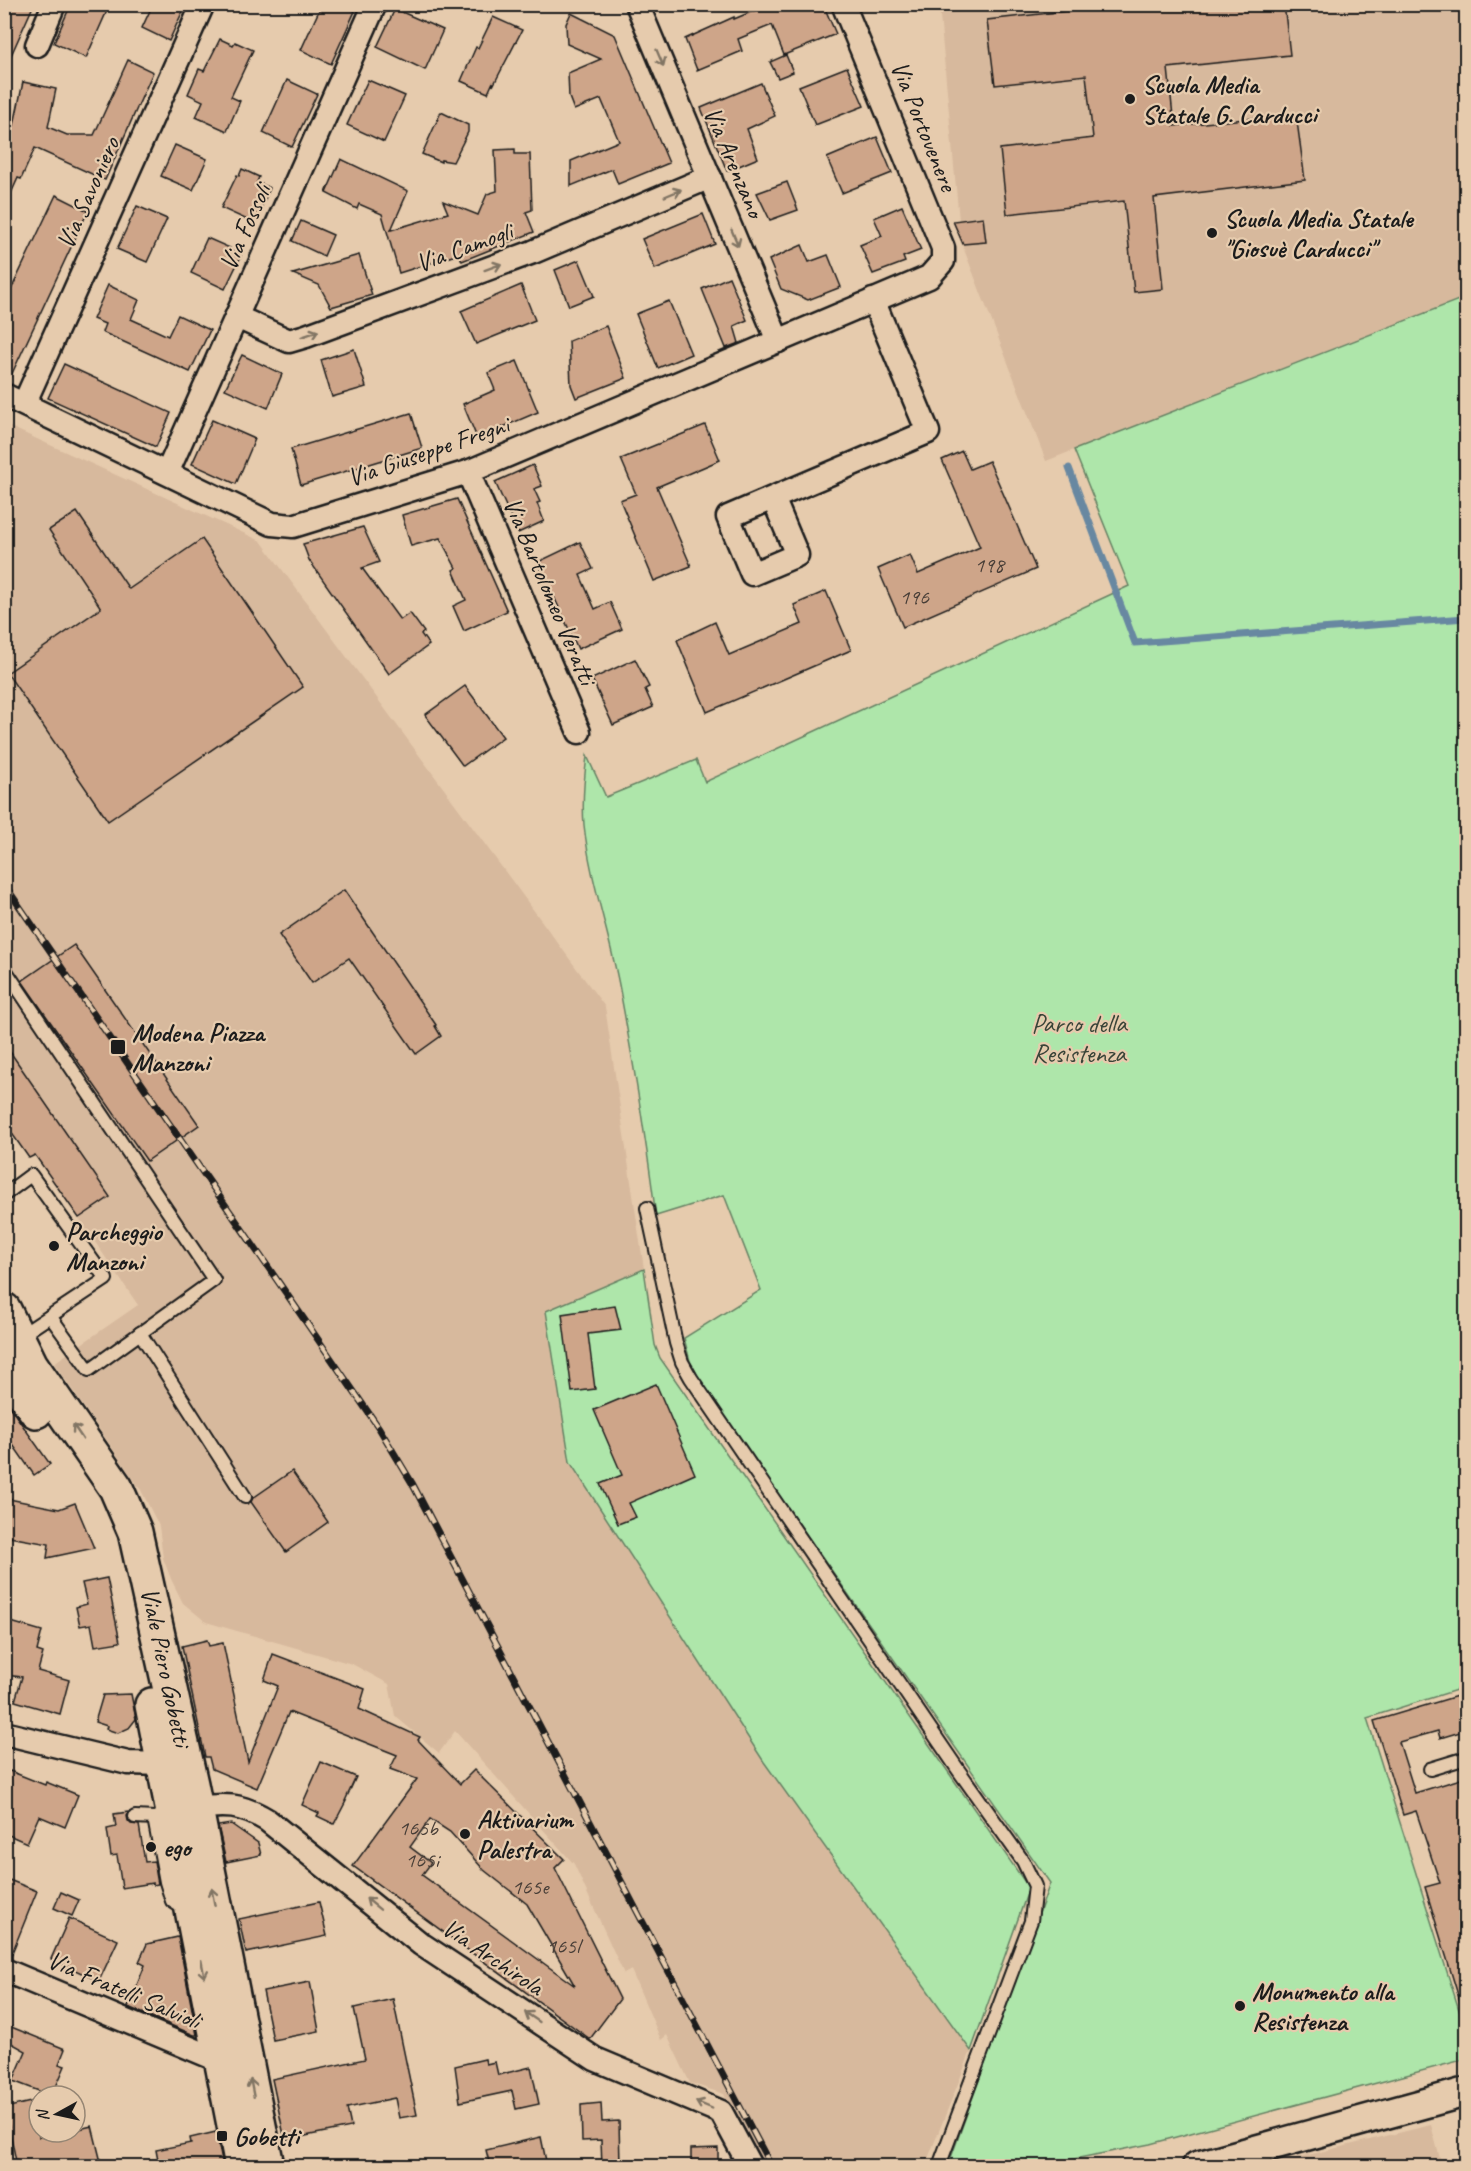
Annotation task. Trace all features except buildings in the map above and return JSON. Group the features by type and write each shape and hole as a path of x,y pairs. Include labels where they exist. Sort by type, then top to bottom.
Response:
{"main road":[{"name":"Viale Piero Gobetti","path":"12,1324 31,1365 116,1488 135,1532 174,1813 192,1914 267,2166"},
{"name":"Viale Piero Gobetti","path":"4,1366 104,1507 118,1541 130,1584 162,1764 233,2058 242,2166"}],"street":[{"path":"37,45 54,4"},
{"name":"Via Savoniero","path":"14,400 203,4"},
{"name":"Via Fossoli","path":"167,473 375,4"},
{"name":"Via Arenzano","path":"637,4 778,341"},
{"name":"Via Portovenere","path":"843,4 943,248 943,261 937,270"},
{"name":"Via Camogli","path":"237,317 289,341 306,336 533,252 710,177"},
{"name":"Via Giuseppe Fregni","path":"14,400 272,524 293,526 468,472 929,277 937,270"},
{"path":"773,498 928,432 873,300"},
{"name":"Via Bartolomeo Veratti","path":"468,472 579,732"},
{"path":"4,1733 128,1763 162,1764"},
{"name":"Via Archirola","path":"174,1813 234,1805 250,1810 267,1820 422,1944 595,2060 721,2112 750,2166"},
{"name":"Via Fratelli Salvioli","path":"4,1970 233,2058"},
{"path":"1197,2166 1467,2092"}],"lane":[{"path":"4,968 214,1280 89,1370 50,1316"},
{"path":"4,1194 31,1175 105,1279 50,1316 12,1324"},
{"path":"647,1208 675,1343 691,1378 1023,1861 1035,1887 1031,1921 939,2166"},
{"path":"140,1333 245,1497"},
{"path":"1430,1769 1467,1758"},
{"path":"135,1817 174,1813"}],"shaded area":[{"name":"Scuola Media Statale \"Giosuè Carducci\"","path":"939,5 1458,5 1466,66 1466,297 1046,461 953,221 959,220"},
{"path":"4,424 261,541 605,1007 644,1269 546,1311 570,1462 764,1762 971,2051 925,2166 760,2166 724,2094 690,2083 667,2035 661,2040 631,1970 624,1974 574,1864 455,1731 439,1753 395,1716 389,1684 352,1664 206,1622 183,1603 163,1558 159,1526 141,1490 54,1363 138,1305 5,1110"},
{"path":"1431,2125 1442,2166 1263,2166"}],"green space":[{"name":"Parco della Resistenza","path":"1466,297 1466,1687 1367,1718 1466,2032 1466,2059 1150,2144 1048,2166 948,2166 1050,1883 707,1392 690,1361 684,1338 761,1290 724,1195 656,1216 640,1103 620,990 587,846 583,808 587,756 606,797 696,760 705,782 1129,586 1074,450"},
{"path":"644,1269 655,1345 660,1358 1029,1888 971,2051 764,1762 570,1462 546,1311"}],"waterway":[{"path":"1069,468 1135,643 1466,618"}],"railway":[{"path":"4,884 379,1428 412,1483 771,2166"}],"place":[{"name":"Scuola Media Statale G. Carducci","path":"1130,99"},
{"name":"Scuola Media Statale \"Giosuè Carducci\"","path":"1212,233"},
{"name":"Modena Piazza Manzoni","path":"118,1047"},
{"name":"Parcheggio Manzoni","path":"54,1246"},
{"name":"Aktivarium Palestra","path":"465,1834"},
{"name":"ego","path":"151,1847"},
{"name":"Monumento alla Resistenza","path":"1240,2006"},
{"name":"Gobetti","path":"222,2136"}]}
